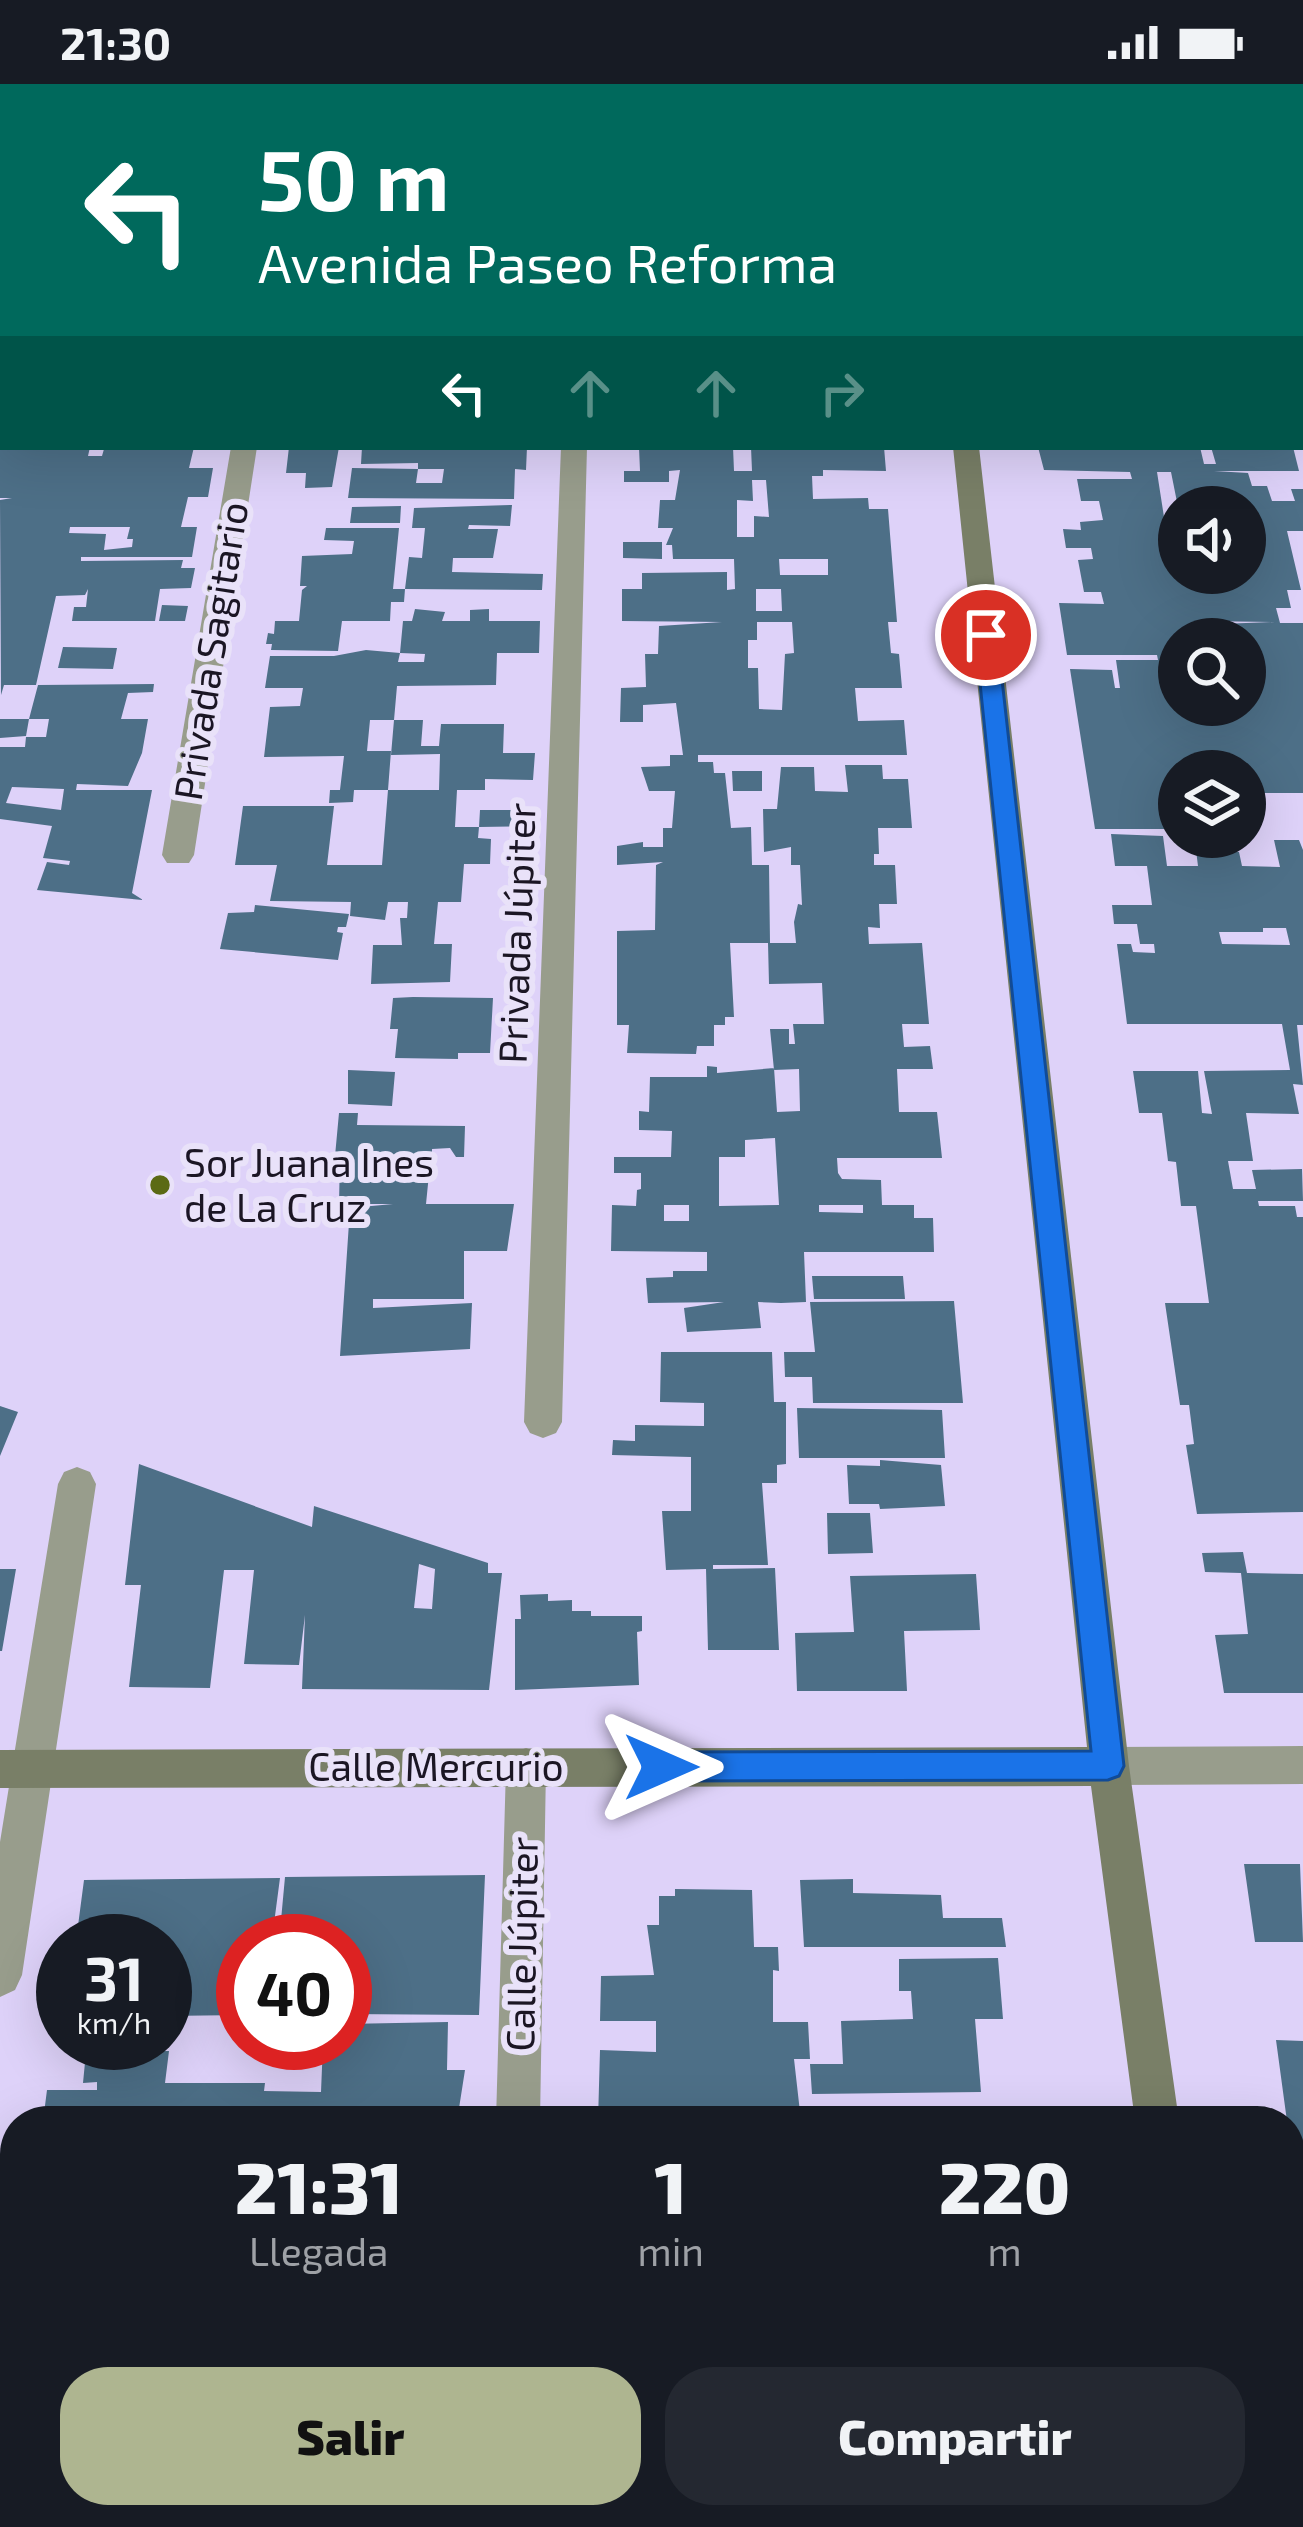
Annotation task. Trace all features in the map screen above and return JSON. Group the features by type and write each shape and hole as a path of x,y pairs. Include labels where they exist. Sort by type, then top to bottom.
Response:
{"main road":[{"path":"966,450 1108,1766 1155,2106"},
{"name":"Calle Mercurio","path":"16,1768 1108,1766"}],"street":[{"name":"Privada Sagitario","path":"178,855 244,450"},
{"name":"Privada Júpiter","path":"543,1422 574,450"},
{"path":"0,1975 16,1768 77,1484"},
{"name":"Calle Mercurio","path":"1108,1766 1303,1765"},
{"name":"Calle Júpiter","path":"518,2106 526,1767"}],"building":[{"path":"0,450 89,450 88,456 102,456 104,450 193,450 189,468 213,468 208,497 188,497 181,527 197,527 192,557 81,557 81,561 183,560 181,568 195,568 191,588 160,589 155,621 72,621 74,607 86,607 88,589 85,595 56,596 36,685 4,685 1,695 0,500 12,498 0,498","holes":["70,527 130,527 127,539 133,539 132,547 104,550 106,534 69,533"]},
{"path":"289,450 338,450 332,487 305,488 306,473 286,473"},
{"path":"362,450 527,450 526,470 515,469 514,499 348,498 352,468 418,469 418,463 361,464","holes":["418,469 444,469 442,483 416,483"]},
{"path":"639,450 733,450 734,471 752,471 751,450 884,450 886,471 823,470 823,476 812,476 813,499 868,498 869,509 888,509 897,622 888,622 891,653 899,654 902,688 855,688 858,721 904,720 907,755 698,755 698,762 713,762 714,773 725,773 731,828 751,827 752,865 769,865 770,943 730,943 734,1017 725,1017 725,1025 714,1025 714,1046 697,1046 696,1054 627,1053 629,1025 617,1025 617,931 655,930 656,865 663,862 617,865 617,846 643,842 643,847 663,847 663,828 672,828 675,791 649,791 641,767 670,766 670,755 683,755 676,703 643,705 643,722 620,722 621,688 646,687 645,654 658,654 659,626 722,622 622,621 622,589 642,589 642,573 727,572 727,590 735,589 734,559 673,559 672,545 666,545 673,528 658,528 660,500 675,500 680,470 669,471 669,482 624,482 624,471 640,471","holes":["752,480 766,480 769,517 754,516 754,537 737,537 737,500 753,501","779,559 828,559 828,575 780,575","756,589 781,589 782,611 756,611","757,622 792,622 794,653 785,654 782,710 759,709 758,668 748,668 748,640 757,640"]},
{"path":"1039,450 1201,450 1204,464 1216,464 1212,450 1294,450 1299,471 1214,471 1248,473 1252,486 1174,486 1171,472 1157,472 1158,594 1266,594 1266,486 1272,501 1295,501 1291,489 1303,489 1303,531 1287,531 1301,590 1287,590 1291,608 1276,608 1280,623 1303,623 1303,793 1266,793 1266,750 1158,750 1158,829 1095,829 1070,669 1112,670 1115,688 1120,688 1116,660 1158,660 1157,655 1067,655 1059,603 1104,604 1101,592 1084,592 1078,560 1093,559 1091,548 1066,548 1063,529 1081,530 1080,522 1103,520 1099,501 1081,501 1077,479 1132,479 1130,472 1044,470"},
{"path":"512,505 510,526 469,525 468,529 498,529 493,558 453,558 452,572 543,574 542,590 405,589 409,557 422,558 425,528 412,528 414,508"},
{"path":"401,506 400,523 350,523 352,507"},
{"path":"326,528 399,528 393,589 405,589 404,602 391,602 390,621 342,621 338,651 271,650 272,644 266,644 268,633 274,634 275,621 299,621 302,590 307,586 300,586 302,556 352,554 354,541 324,540"},
{"path":"623,542 662,542 662,559 623,558"},
{"path":"162,605 188,606 185,621 159,621"},
{"path":"415,609 445,612 442,621 470,621 470,610 489,609 489,621 540,621 539,653 497,653 496,685 397,686 394,720 370,720 367,751 391,751 388,790 354,790 353,802 329,803 330,790 340,790 344,756 264,757 270,707 300,706 303,688 265,688 270,656 334,656 366,650 400,653 403,621 412,621","holes":["400,653 425,654 424,662 398,662"]},
{"path":"63,647 117,648 113,669 58,668"},
{"path":"154,684 153,692 128,693 121,719 148,719 142,753 128,786 77,784 76,790 152,790 132,893 143,900 37,890 47,862 69,865 70,861 43,858 52,826 0,819 0,747 25,747 26,737 46,737 49,719 29,719 38,685","holes":["12,787 64,789 61,810 6,803"]},
{"path":"0,719 29,719 26,736 0,738"},
{"path":"394,720 423,720 421,746 439,746 441,724 504,724 503,753 535,753 533,780 485,779 485,790 457,790 455,827 479,827 478,838 491,839 490,864 464,864 461,902 438,902 434,944 452,944 450,982 371,984 373,945 402,945 400,918 407,918 408,902 388,902 385,920 350,916 351,902 270,901 277,865 235,865 243,806 334,806 327,865 382,865 388,790 439,790 440,754 391,755"},
{"path":"845,765 882,765 883,779 908,779 912,828 878,828 879,854 874,854 874,865 895,865 897,904 879,904 880,928 868,927 869,944 922,943 929,1024 902,1024 904,1047 930,1046 933,1069 897,1069 899,1112 937,1112 942,1158 837,1158 838,1173 842,1179 881,1180 882,1205 914,1205 914,1218 933,1218 934,1252 804,1252 806,1302 758,1302 761,1328 687,1332 684,1308 724,1302 648,1303 646,1278 673,1277 673,1271 707,1271 707,1252 611,1251 612,1205 636,1206 641,1189 641,1173 614,1173 614,1157 671,1157 672,1131 639,1130 639,1111 649,1112 650,1077 707,1077 707,1066 717,1067 717,1073 774,1068 770,1029 789,1029 789,1044 795,1044 793,1024 824,1024 822,983 769,984 768,943 796,943 794,922 798,904 802,905 800,865 791,865 791,847 764,852 763,809 777,809 781,767 814,767 815,791 848,792","holes":["799,1069 800,1111 777,1112 774,1070","775,1138 779,1205 719,1206 719,1157 745,1157 745,1140","664,1205 689,1205 689,1221 664,1221","819,1205 863,1205 863,1213 819,1212"]},
{"path":"732,771 762,771 762,791 733,791"},
{"path":"480,810 532,810 531,826 479,827"},
{"path":"1111,834 1158,836 1158,858 1166,858 1167,866 1198,866 1197,858 1240,858 1242,866 1280,867 1274,840 1299,840 1303,850 1303,1025 1297,1025 1303,1085 1293,1084 1299,1114 1246,1113 1253,1161 1228,1161 1233,1189 1256,1189 1252,1170 1302,1169 1303,1201 1258,1201 1259,1206 1295,1206 1297,1217 1303,1217 1303,1512 1197,1514 1186,1445 1194,1444 1189,1405 1180,1405 1165,1303 1209,1303 1196,1206 1181,1206 1176,1162 1168,1161 1162,1113 1139,1113 1133,1071 1198,1071 1202,1113 1212,1114 1204,1071 1290,1070 1282,1024 1127,1024 1117,944 1131,944 1133,952 1155,953 1154,944 1140,944 1137,924 1114,924 1112,905 1152,905 1147,866 1115,866","holes":["1286,928 1290,945 1222,944 1219,932"]},
{"path":"255,905 349,914 346,927 338,927 337,932 343,933 338,960 220,949 228,913 254,912"},
{"path":"393,998 493,998 490,1053 458,1053 458,1059 395,1058 398,1029 390,1029"},
{"path":"348,1070 395,1072 392,1106 348,1104"},
{"path":"339,1113 358,1113 357,1125 465,1126 464,1157 456,1157 450,1148 432,1149 432,1156 359,1156 358,1166 430,1164 426,1204 514,1204 507,1251 464,1251 464,1299 373,1299 373,1308 472,1303 470,1349 340,1356 350,1208 393,1204 339,1204 340,1156 335,1156"},
{"path":"812,1276 903,1276 905,1299 814,1299"},
{"path":"954,1301 963,1403 813,1403 812,1377 785,1377 784,1352 815,1352 810,1302"},
{"path":"661,1352 772,1352 774,1402 786,1402 786,1464 777,1465 777,1483 762,1483 768,1565 713,1565 713,1569 775,1568 779,1650 708,1650 706,1569 666,1570 662,1511 691,1511 691,1457 612,1455 613,1440 635,1441 635,1425 704,1426 704,1403 660,1402"},
{"path":"0,1406 18,1412 0,1456"},
{"path":"797,1408 942,1410 945,1458 799,1458"},
{"path":"880,1460 941,1465 945,1506 880,1509 879,1504 849,1504 847,1465 880,1466"},
{"path":"139,1464 312,1527 314,1506 488,1563 488,1573 502,1573 489,1690 302,1689 305,1615 299,1665 244,1664 254,1570 224,1570 210,1688 129,1687 141,1585 125,1585","holes":["419,1564 435,1569 432,1609 414,1608"]},
{"path":"827,1513 870,1513 873,1553 828,1554"},
{"path":"1243,1552 1247,1573 1303,1574 1303,1693 1224,1693 1215,1635 1248,1634 1241,1573 1205,1572 1202,1553"},
{"path":"0,1569 16,1569 2,1651 0,1651"},
{"path":"976,1574 980,1630 904,1631 907,1691 797,1691 795,1633 854,1632 850,1576"},
{"path":"548,1594 548,1601 572,1600 572,1611 591,1611 591,1616 642,1616 642,1631 637,1632 639,1685 515,1690 515,1619 521,1619 520,1595"},
{"path":"1244,1864 1300,1864 1303,1942 1255,1942"},
{"path":"485,1875 479,2015 372,2014 372,1914 282,1914 285,1877"},
{"path":"280,1878 275,1914 216,1914 216,2015 192,2016 192,1914 80,1914 84,1880"},
{"path":"853,1879 853,1893 941,1895 943,1918 1002,1918 1006,1947 804,1947 800,1880"},
{"path":"675,1889 752,1890 754,1947 778,1947 773,2022 808,2022 810,2059 794,2059 799,2106 598,2106 600,2050 656,2052 656,2021 600,2021 601,1976 654,1975 647,1925 659,1925 659,1896 675,1896"},
{"path":"998,1958 1003,2019 975,2019 981,2092 812,2094 810,2064 843,2064 841,2021 913,2019 911,1991 899,1991 899,1959"},
{"path":"448,2022 447,2070 465,2070 459,2106 45,2106 47,2090 97,2090 97,2082 83,2083 84,2070 167,2070 165,2083 265,2083 264,2091 321,2092 322,2070 372,2070 372,2023"},
{"path":"1276,2040 1303,2041 1303,2106 1285,2106"}],"place":[{"name":"Sor Juana Ines de La Cruz","path":"160,1185"}],"route":[{"path":"661,1767 1108,1766 986,635"}]}
